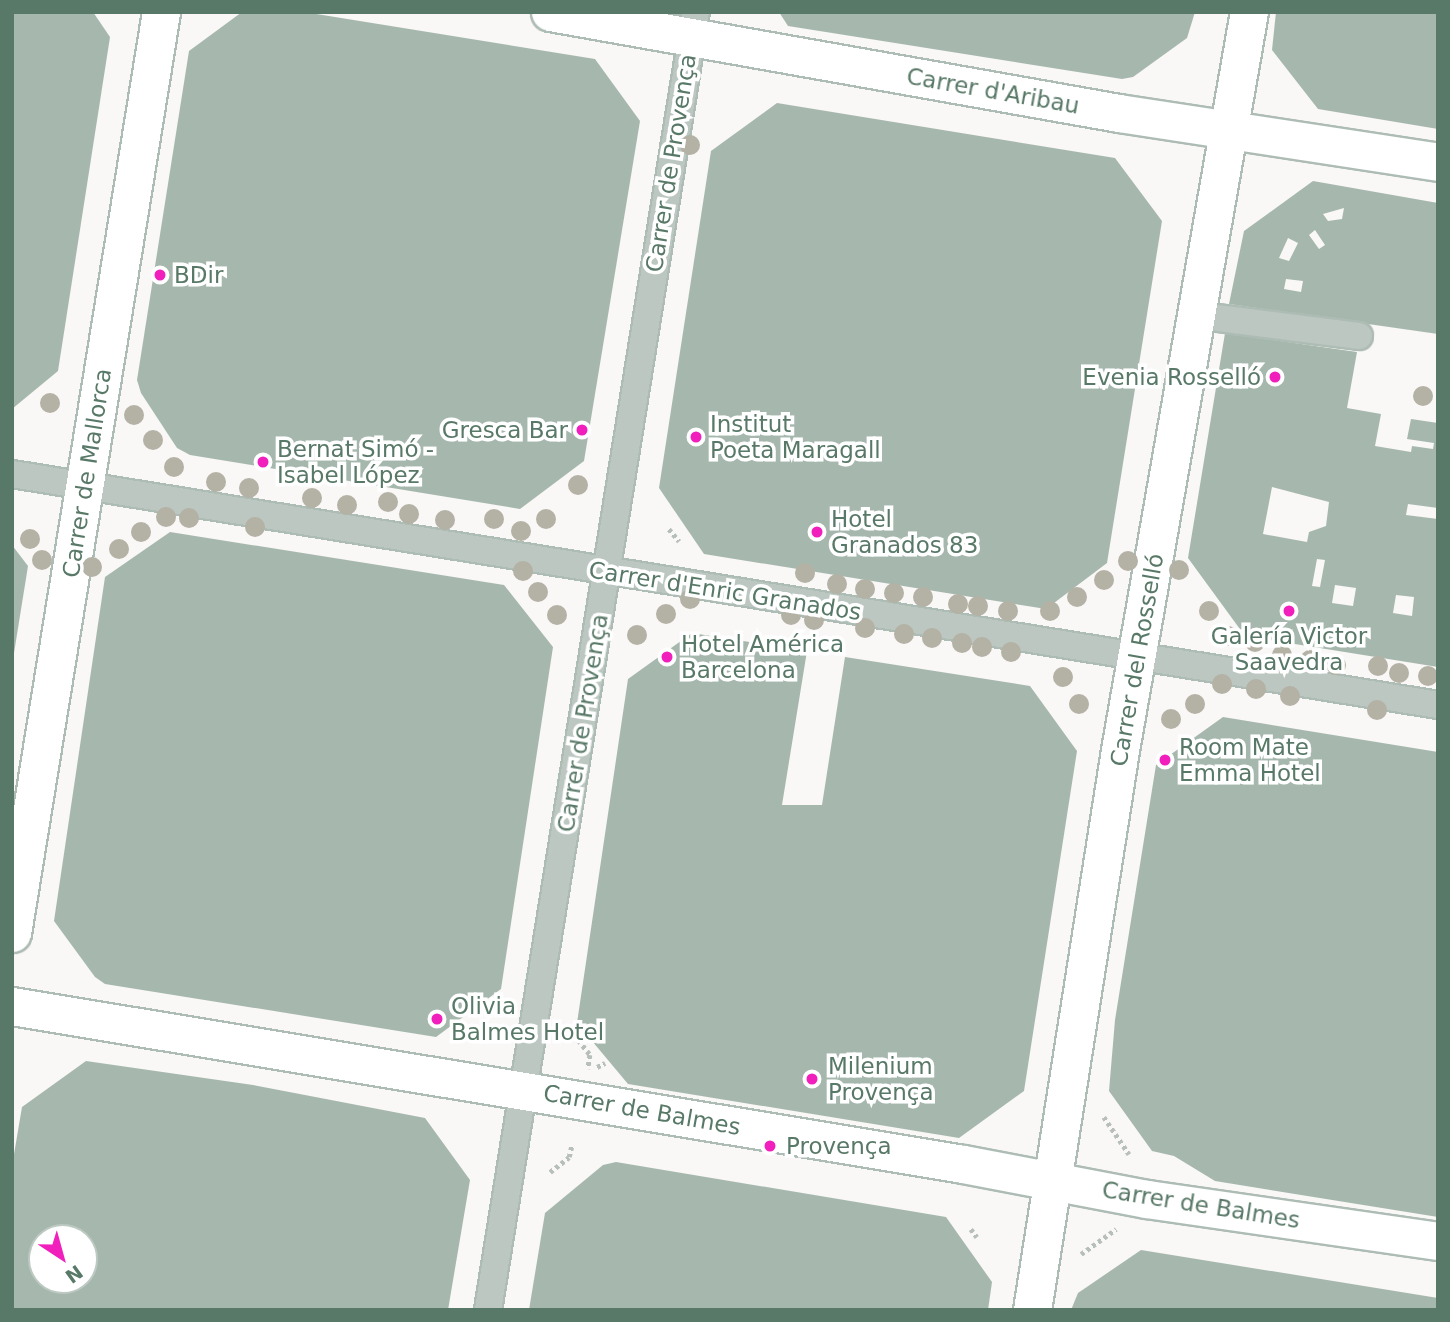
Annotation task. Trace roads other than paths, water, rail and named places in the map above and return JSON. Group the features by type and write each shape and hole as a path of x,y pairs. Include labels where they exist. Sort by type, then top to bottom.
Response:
{"main road":[{"name":"Carrer de Mallorca","path":"12,933 161,12"},
{"name":"Carrer d'Aribau","path":"550,12 693,25 1230,130 1438,162"},
{"name":"Carrer del Rosselló","path":"1032,1310 1051,1180 1249,12"},
{"name":"Carrer de Balmes","path":"12,1006 1051,1180 1147,1199 1438,1241"}],"street":[{"name":"Carrer de Provença","path":"488,1310 526,1091 693,25"},
{"path":"1218,318 1359,336"},
{"name":"Carrer d'Enric Granados","path":"12,474 608,573 1438,705"}],"place":[{"name":"BDir","path":"160,275"},
{"name":"Evenia Rosselló","path":"1275,377"},
{"name":"Gresca Bar","path":"582,430"},
{"name":"Institut Poeta Maragall","path":"696,437"},
{"name":"Bernat Simó - Isabel López","path":"263,462"},
{"name":"Hotel Granados 83","path":"817,532"},
{"name":"Galería Victor Saavedra","path":"1289,611"},
{"name":"Hotel América Barcelona","path":"667,657"},
{"name":"Room Mate Emma Hotel","path":"1165,760"},
{"name":"Olivia Balmes Hotel","path":"437,1019"},
{"name":"Milenium Provença","path":"812,1079"},
{"name":"Provença","path":"770,1146"}]}
